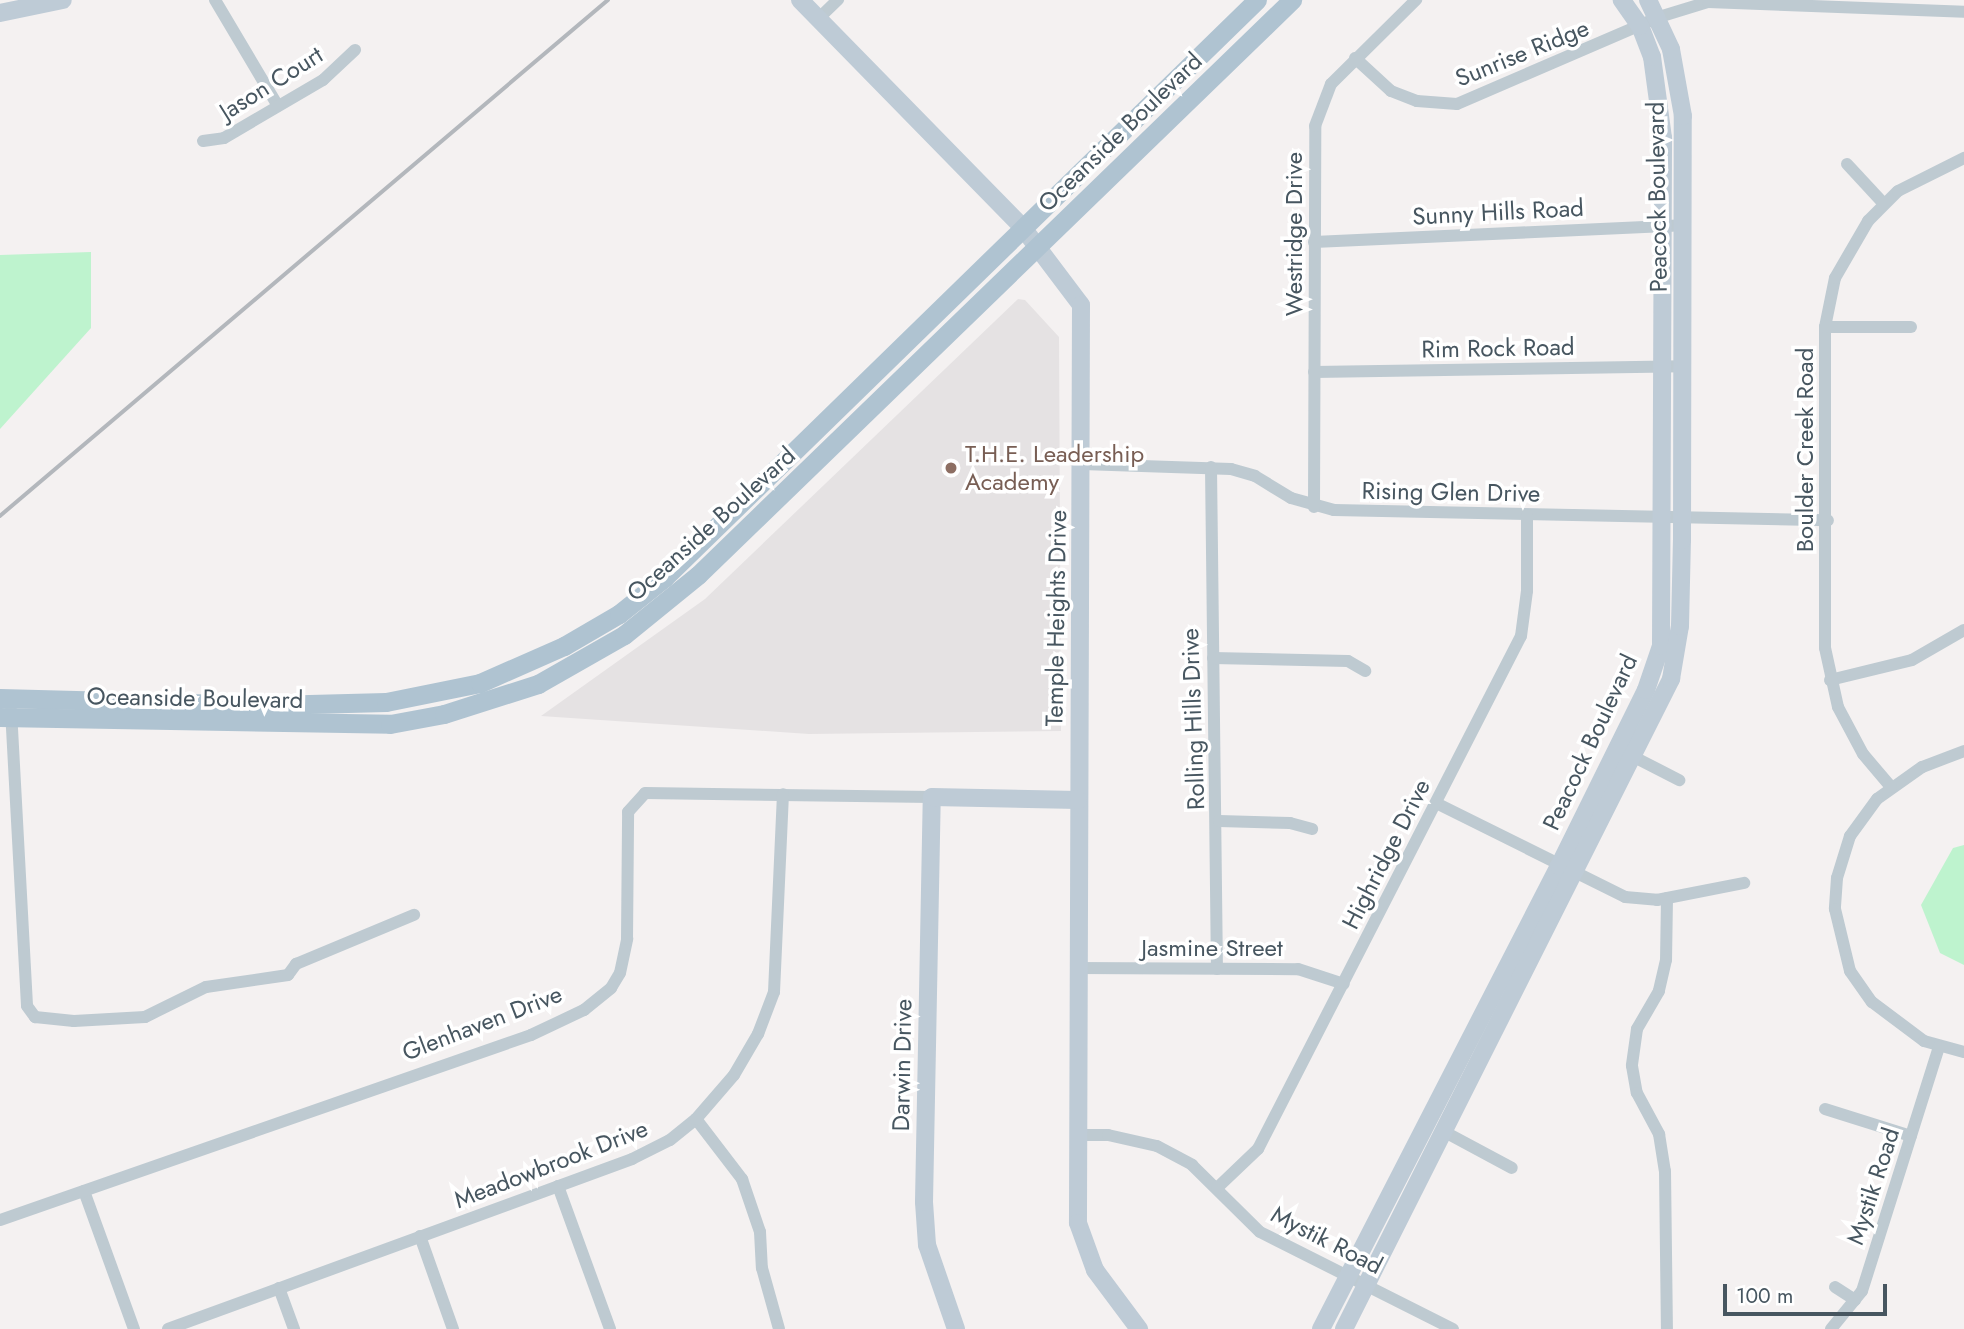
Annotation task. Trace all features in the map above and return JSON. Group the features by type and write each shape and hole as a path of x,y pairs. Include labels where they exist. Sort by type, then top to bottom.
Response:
{"main road":[{"name":"Oceanside Boulevard","path":"6,708 374,703 464,686 564,646 619,614 664,578 1258,0"},
{"name":"Oceanside Boulevard","path":"6,708 384,724 444,715 538,684 625,635 698,575 1292,0"},
{"path":"384,724 390,715 403,710 446,702 464,686"}],"street":[{"path":"0,13 63,0"},
{"path":"215,0 278,106"},
{"name":"Temple Heights Drive","path":"800,0 1023,228 1081,305 1079,1135 1082,1242 1095,1270 1139,1329"},
{"path":"818,19 838,0"},
{"name":"Westridge Drive","path":"1314,507 1315,126 1331,84 1416,0"},
{"name":"Peacock Boulevard","path":"1344,1329 1443,1131 1567,870 1646,690 1661,646 1663,138 1652,57 1640,26 1622,0"},
{"name":"Peacock Boulevard","path":"1321,1329 1348,1274 1567,870 1634,757 1671,679 1680,626 1682,105 1671,49 1659,17 1648,0"},
{"name":"Sunrise Ridge","path":"1355,58 1391,91 1417,101 1457,104 1659,17 1708,2 1878,5 1964,12"},
{"name":"Jason Court","path":"203,142 224,138 323,80 355,50"},
{"name":"Boulder Creek Road","path":"1891,788 1863,754 1838,707 1825,648 1828,520 1825,327 1835,278 1849,247 1884,204 1936,169 1964,158"},
{"path":"1847,164 1884,204"},
{"name":"Sunny Hills Road","path":"1314,242 1683,225"},
{"path":"1825,327 1911,327"},
{"name":"Rim Rock Road","path":"1314,372 1683,366"},
{"name":"Rising Glen Drive","path":"1082,464 1211,467 1255,476 1314,507 1528,515 1828,520"},
{"name":"Rolling Hills Drive","path":"1211,467 1213,658 1219,821 1217,969"},
{"name":"Highridge Drive","path":"1217,1188 1258,1149 1521,636 1528,592 1528,515"},
{"path":"1830,680 1912,660 1964,630"},
{"path":"1213,658 1348,661 1365,671"},
{"path":"6,708 27,1006 35,1017 74,1021 145,1017 206,988 288,975 296,964 414,915"},
{"path":"1964,751 1922,767 1877,799 1850,835 1837,878 1835,916 1850,971 1872,1002 1886,1016 1939,1047 1964,1052"},
{"path":"1634,757 1679,780"},
{"name":"Glenhaven Drive","path":"0,1220 531,1035 584,1010 611,988 620,973 627,939 628,813 635,799 653,791 1079,800"},
{"name":"Meadowbrook Drive","path":"168,1329 632,1159 670,1140 696,1119 734,1075 758,1034 774,992 783,794"},
{"name":"Darwin Drive","path":"932,797 924,1202 927,1245 956,1329"},
{"path":"1436,803 1625,897 1667,898 1744,883"},
{"path":"1219,821 1290,823 1312,829"},
{"path":"1667,898 1666,960 1659,991 1637,1029 1632,1066 1637,1093 1659,1134 1665,1171 1667,1329"},
{"name":"Jasmine Street","path":"1079,968 1298,969 1343,984"},
{"name":"Mystik Road","path":"1831,1329 1862,1291 1939,1047"},
{"path":"1825,1109 1911,1136"},
{"path":"696,1119 742,1180 760,1232 762,1268 779,1329"},
{"path":"1443,1131 1512,1168"},
{"name":"Mystik Road","path":"1079,1135 1108,1135 1157,1146 1192,1165 1260,1232 1368,1283 1453,1329"},
{"path":"558,1186 610,1329"},
{"path":"84,1191 134,1329"},
{"path":"420,1237 453,1329"},
{"path":"1835,1287 1855,1300"},
{"path":"279,1288 294,1329"}],"shaded area":[{"name":"T.H.E. Leadership Academy","path":"1018,299 1025,300 1059,337 1061,731 809,734 541,716 705,599"}],"green space":[{"path":"91,252 91,328 0,429 0,255"},
{"path":"1964,845 1964,965 1940,953 1921,905 1953,848"}],"railway":[{"path":"0,516 608,0"}],"place":[{"name":"T.H.E. Leadership Academy","path":"951,468"}]}
